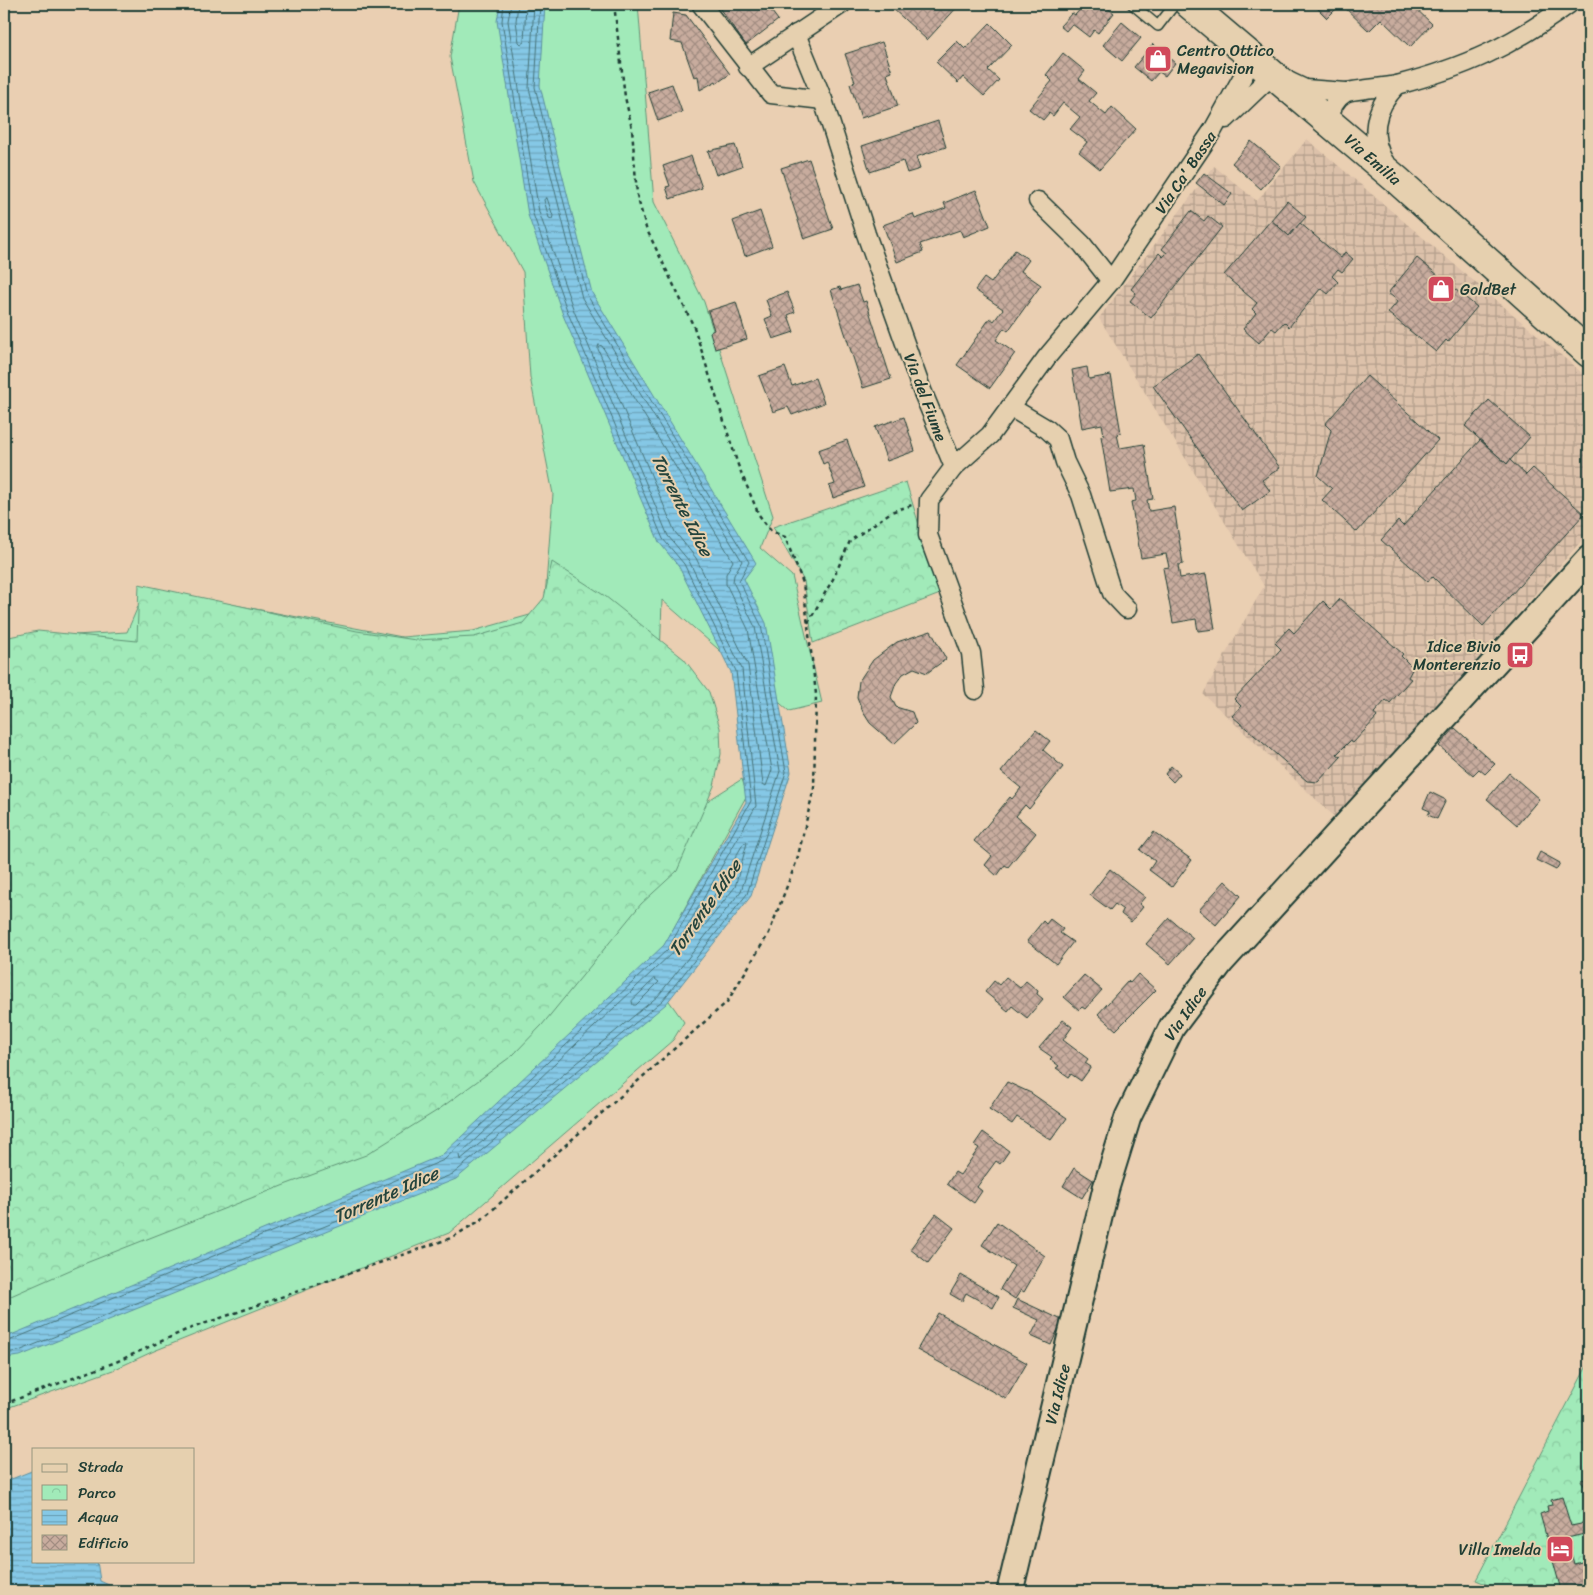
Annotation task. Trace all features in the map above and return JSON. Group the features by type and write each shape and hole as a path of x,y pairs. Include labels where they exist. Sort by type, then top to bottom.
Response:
{"main road":[{"name":"Via Emilia","path":"1189,4 1396,179 1589,353"},
{"name":"Via Emilia","path":"1553,320 1589,338"},
{"name":"Via Idice","path":"1010,1591 1106,1188 1128,1117 1172,1027 1221,962 1589,559"}],"street":[{"path":"701,4 771,94 823,100"},
{"path":"748,66 842,4"},
{"path":"1263,66 1305,89 1346,92 1396,85 1470,63 1497,50 1569,4"},
{"name":"Via del Fiume","path":"796,34 823,100 866,234 921,388 954,467"},
{"name":"Via Ca' Bassa","path":"1213,130 1263,66"},
{"name":"Via Ca' Bassa","path":"954,467 990,435 1047,357 1111,281 1213,130 1263,66"},
{"path":"1396,85 1386,96 1378,110 1374,136 1381,158 1396,179"},
{"path":"1330,122 1334,103 1346,92"},
{"path":"1038,201 1082,244 1111,281"},
{"path":"1010,407 1047,429 1058,440 1065,462 1081,495 1112,593 1127,609"},
{"path":"954,467 929,500 928,535 971,653 975,690"}],"lane":[{"path":"1132,4 1158,26 1175,4"}],"path":[{"path":"4,1404 116,1362 186,1330 451,1238 481,1220 728,1002 769,933 797,860 814,788 816,694 803,583 785,537 771,531 759,515 738,465 694,327 646,228 637,195 632,128 625,97 614,4"},
{"path":"807,625 833,579 850,541 891,512 929,500"}],"shaded area":[{"path":"1307,139 1589,379 1589,532 1338,820 1203,694 1264,586 1099,318 1214,166 1257,201"}],"green space":[{"path":"459,4 638,4 654,202 704,302 773,516 760,548 792,576 822,703 789,711 662,600 654,835 742,779 747,795 649,973 684,1022 673,1040 449,1233 154,1351 113,1370 4,1409 4,639 127,632 146,588 402,637 473,631 544,611 553,494 530,377 523,272 474,182 450,57"},
{"path":"906,482 940,594 813,643 804,581 773,527"},
{"path":"552,562 605,596 684,659 709,692 720,728 721,754 714,786 677,871 641,904 542,1025 513,1055 438,1110 366,1155 86,1263 4,1299 4,638 38,631 137,641 139,584 357,631 416,640 474,637 523,623 544,598"},
{"path":"1589,1362 1589,1591 1503,1591 1476,1580"}],"water":[{"name":"Torrente Idice","path":"500,4 545,4 540,86 592,293 756,563 744,579 766,623 791,772 751,896 666,1004 456,1179 20,1356 4,1358 4,1338 442,1155 664,945 746,802 731,672 679,567 659,542 563,315 528,215 497,21"},
{"path":"32,1471 32,1562 97,1562 100,1581 122,1591 4,1591 4,1482"}],"building":[{"path":"766,4 778,20 746,45 717,5"},
{"path":"896,4 960,4 927,40 892,8"},
{"path":"1085,4 1102,4 1114,13 1098,33 1094,30 1089,37 1072,24 1066,31 1060,26 1072,13 1075,15"},
{"path":"1313,4 1341,4 1327,18"},
{"path":"1341,4 1389,4 1393,8 1398,4 1411,4 1432,24 1410,47 1381,19 1369,31"},
{"path":"673,13 686,15 730,74 717,83 716,81 700,90 698,76 694,77 682,43 670,41"},
{"path":"1122,22 1141,38 1122,61 1103,45"},
{"path":"990,23 1012,45 988,70 999,80 984,96 963,77 958,83 936,62 957,41 965,49"},
{"path":"882,42 892,72 887,74 898,106 861,118 850,84 855,82 845,54"},
{"path":"1153,44 1175,63 1165,76 1159,72 1151,81 1134,67"},
{"path":"1063,53 1085,71 1079,79 1096,93 1089,101 1106,115 1112,107 1136,129 1100,169 1079,152 1087,142 1070,129 1080,117 1063,103 1053,116 1049,113 1043,120 1029,109 1052,81 1046,75"},
{"path":"672,84 682,112 658,121 648,92"},
{"path":"938,121 946,147 916,157 920,169 907,173 903,161 870,172 862,146"},
{"path":"1251,141 1281,166 1261,189 1232,163"},
{"path":"735,145 742,166 716,175 708,151"},
{"path":"691,156 702,188 670,199 666,187 670,186 663,166"},
{"path":"809,159 833,229 804,239 781,168"},
{"path":"1204,173 1232,194 1224,205 1196,183"},
{"path":"976,190 990,226 963,237 960,230 920,244 923,252 897,262 883,225 913,214 915,219 946,208 944,203"},
{"path":"1287,201 1306,217 1289,236 1271,220"},
{"path":"760,211 772,246 745,256 733,221"},
{"path":"1191,211 1204,221 1208,216 1222,227 1151,318 1130,301 1136,293 1131,289 1159,253 1163,257 1167,253 1162,249"},
{"path":"1271,220 1289,236 1300,223 1341,258 1345,252 1353,259 1342,272 1338,269 1332,276 1338,282 1328,294 1321,288 1289,327 1284,322 1276,331 1272,328 1259,343 1243,329 1256,313 1252,309 1257,303 1224,275"},
{"path":"1015,250 1029,260 1021,271 1041,285 1008,331 1004,328 996,340 1015,353 990,388 957,365 990,318 994,321 1003,309 975,290 984,278 991,283"},
{"path":"1417,258 1477,307 1448,342 1446,340 1436,352 1388,313 1398,301 1388,293"},
{"path":"857,285 863,302 866,301 891,379 863,388 831,290 840,287 841,290"},
{"path":"787,292 795,312 788,315 794,332 773,339 765,319 772,316 766,300"},
{"path":"736,302 747,339 715,349 710,332 714,330 708,311"},
{"path":"1198,354 1280,468 1262,480 1270,491 1242,511 1153,386"},
{"path":"785,367 792,386 815,378 824,403 792,415 788,407 773,412 759,376"},
{"path":"1087,367 1089,379 1111,375 1121,433 1117,434 1120,448 1144,444 1153,499 1147,500 1149,511 1174,507 1183,564 1178,565 1180,578 1206,574 1215,629 1198,631 1196,619 1173,623 1163,568 1169,567 1166,554 1141,558 1131,502 1136,501 1134,489 1110,492 1101,436 1104,435 1102,424 1082,428 1072,370"},
{"path":"1367,376 1438,440 1357,532 1322,500 1332,489 1318,476 1331,430 1325,424"},
{"path":"1489,400 1530,437 1507,464 1465,426"},
{"path":"904,417 915,451 887,461 875,427"},
{"path":"847,440 864,487 833,498 829,486 835,484 827,462 823,464 818,450"},
{"path":"1480,440 1507,464 1510,460 1526,475 1533,468 1584,514 1483,626 1432,576 1428,582 1381,540 1398,521 1403,526"},
{"path":"1340,599 1403,654 1401,656 1413,668 1408,677 1411,679 1390,703 1386,700 1374,713 1377,717 1353,743 1350,741 1337,754 1341,757 1318,782 1307,781 1232,716 1241,706 1234,699 1281,649 1275,643 1289,628 1294,633 1323,601 1331,609"},
{"path":"931,631 946,659 927,673 914,668 903,674 896,683 891,697 896,707 912,712 916,723 894,744 870,723 863,712 857,697 859,681 873,660 897,642"},
{"path":"1455,728 1495,764 1485,774 1479,769 1473,775 1439,746"},
{"path":"1036,730 1050,741 1043,750 1063,767 1029,809 1025,805 1016,816 1036,833 1008,867 1005,865 997,876 985,865 992,856 974,841 1010,797 1012,799 1021,788 1001,772"},
{"path":"1171,766 1180,774 1173,782 1165,774"},
{"path":"1509,773 1539,799 1517,825 1487,799"},
{"path":"1430,792 1446,800 1437,819 1428,815 1430,811 1423,808"},
{"path":"1154,832 1192,860 1172,887 1149,870 1155,861 1140,850"},
{"path":"1540,852 1560,863 1556,870 1536,860"},
{"path":"1110,869 1145,897 1139,904 1143,907 1131,922 1121,914 1123,910 1115,904 1110,910 1090,895"},
{"path":"1225,881 1241,896 1216,925 1199,910"},
{"path":"1169,918 1193,938 1170,964 1146,944"},
{"path":"1050,919 1063,929 1060,933 1073,942 1056,964 1027,941 1043,921 1046,924"},
{"path":"1138,974 1156,990 1116,1030 1098,1014 1128,981 1130,983"},
{"path":"1084,975 1102,990 1085,1009 1082,1007 1079,1010 1064,997"},
{"path":"1006,977 1020,988 1026,981 1038,991 1037,994 1043,999 1027,1018 1012,1006 1008,1011 985,992 994,981 999,985"},
{"path":"1063,1020 1072,1027 1063,1040 1088,1059 1085,1063 1091,1067 1081,1081 1071,1074 1069,1077 1056,1068 1059,1066 1050,1059 1052,1057 1039,1048"},
{"path":"1007,1082 1031,1093 1067,1118 1051,1140 1017,1117 1012,1124 989,1109"},
{"path":"983,1132 1009,1151 1000,1164 996,1161 977,1187 982,1191 974,1203 947,1184 955,1172 960,1175 979,1148 974,1145"},
{"path":"1074,1168 1093,1180 1082,1198 1063,1186"},
{"path":"936,1214 954,1228 928,1263 910,1249"},
{"path":"997,1222 1045,1256 1024,1292 1021,1290 1015,1299 1000,1289 1014,1266 982,1245"},
{"path":"961,1275 999,1297 993,1308 966,1293 962,1301 950,1294"},
{"path":"1017,1299 1062,1320 1051,1345 1031,1336 1039,1320 1013,1308"},
{"path":"938,1313 1027,1363 1006,1399 917,1350"},
{"path":"1589,1478 1589,1495 1581,1480"},
{"name":"Villa Imelda","path":"1562,1497 1571,1526 1581,1524 1589,1514 1589,1533 1567,1538 1574,1564 1589,1560 1589,1582 1561,1590 1540,1514 1548,1511 1547,1506 1552,1505 1551,1500"}],"place":[{"name":"Centro Ottico Megavision","path":"1158,59"},
{"name":"GoldBet","path":"1441,289"},
{"name":"Idice Bivio Monterenzio","path":"1520,655"},
{"name":"Villa Imelda","path":"1560,1549"}]}
